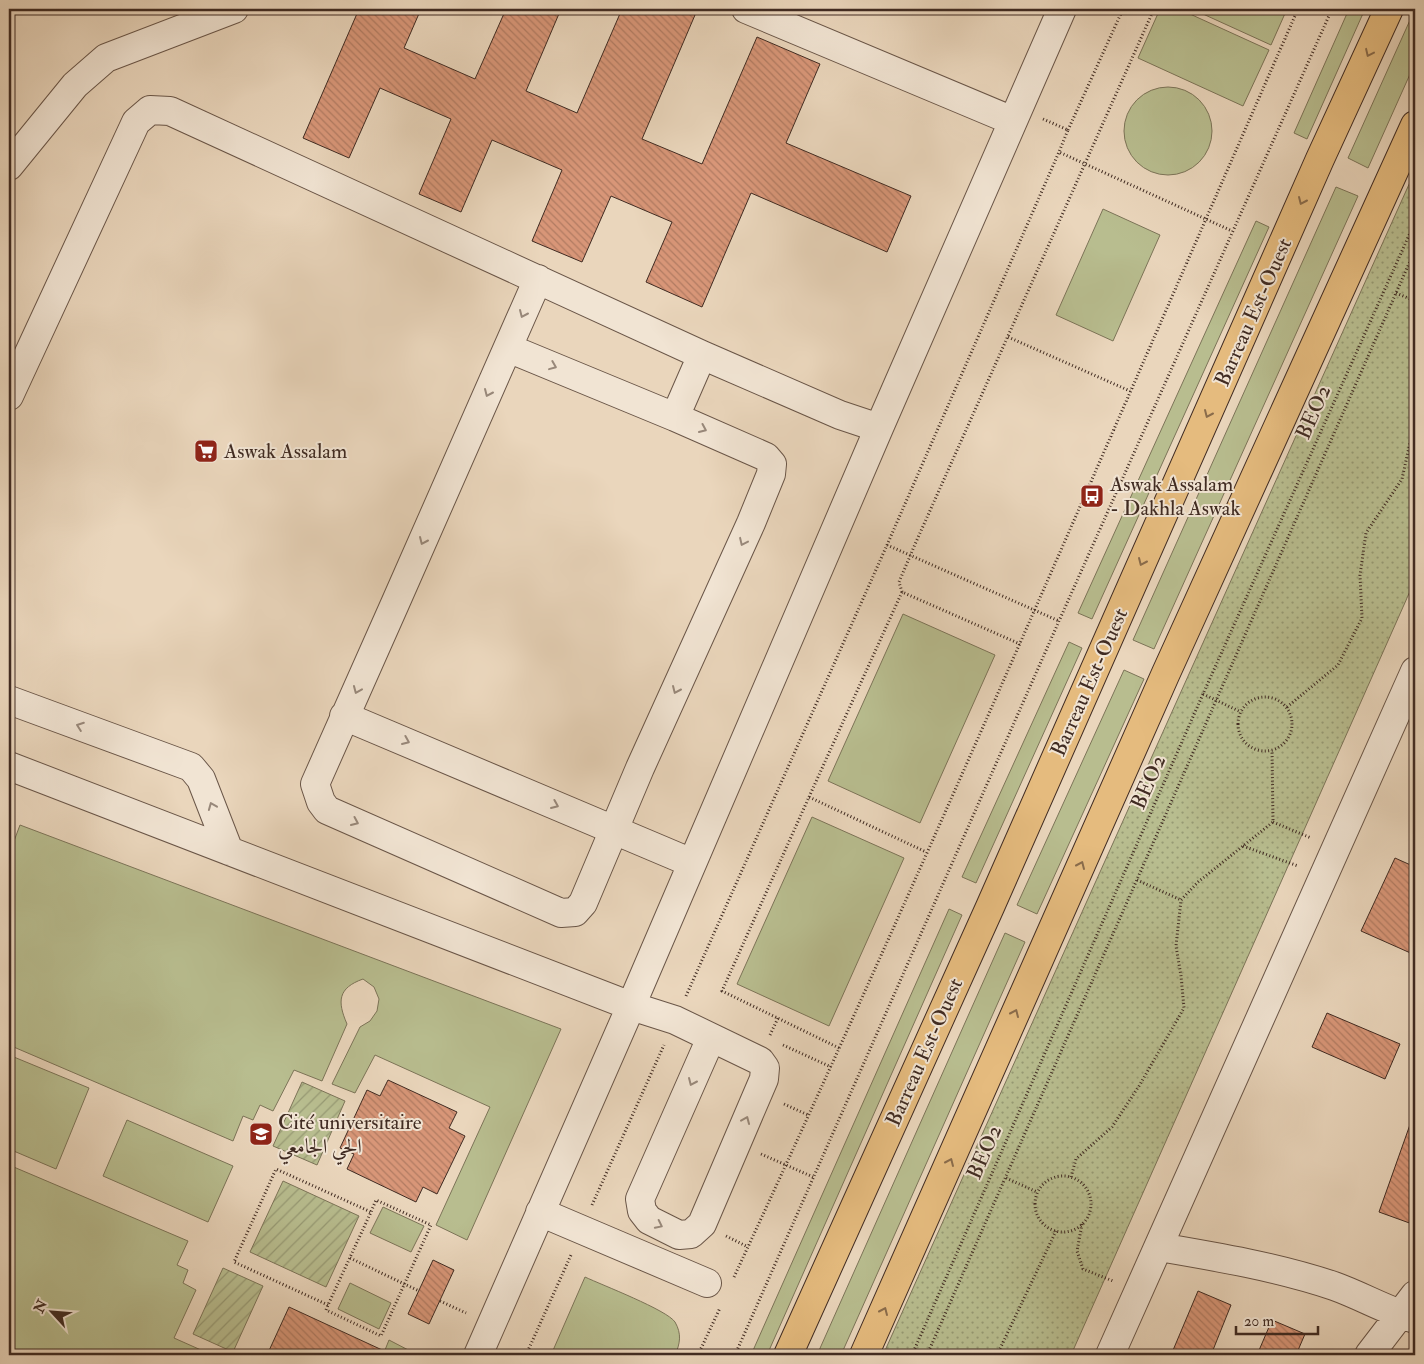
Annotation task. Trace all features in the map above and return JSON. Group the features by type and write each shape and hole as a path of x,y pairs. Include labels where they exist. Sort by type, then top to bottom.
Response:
{"main road":[{"name":"Barreau Est-Ouest","path":"788,1355 990,907 1320,159 1389,9"},
{"path":"864,1355 1166,673 1415,125"}],"street":[{"path":"9,166 75,85 106,58 234,9"},
{"path":"746,9 1016,114"},
{"path":"478,1355 1062,9"},
{"path":"9,396 136,122 150,110 170,111 702,355 840,415 879,428"},
{"path":"508,348 675,417 766,457 772,464 771,474 751,523 648,752 583,903 574,912 561,913 327,810 321,802 315,784 538,279"},
{"path":"675,417 702,355"},
{"path":"1110,1355 1415,672"},
{"path":"9,700 191,767 201,780 229,851"},
{"path":"344,716 692,863"},
{"path":"9,766 631,1006 675,1020 760,1061 765,1068 764,1079 702,1224 691,1234 679,1235 649,1220 642,1211 640,1199 712,1038"},
{"path":"540,1212 720,1290"},
{"path":"1159,1247 1246,1262 1410,1309 1369,1355"}],"path":[{"path":"526,1355 887,545 1122,9"},
{"path":"839,1048 722,991 902,592 899,582 1154,9"},
{"path":"698,1355 720,1290 786,1165 839,1048 1020,644 1298,9"},
{"path":"735,1355 1332,9"},
{"path":"1016,114 1068,130"},
{"path":"1059,152 1232,231"},
{"name":"BEO2","path":"912,1355 1203,694 1415,222"},
{"path":"927,1355 1415,250"},
{"path":"1396,294 1415,301"},
{"path":"1008,337 1130,391"},
{"path":"1286,707 1338,664 1362,618 1360,575 1366,532 1402,479 1415,420"},
{"path":"887,545 1059,621"},
{"path":"902,592 1020,644"},
{"path":"1203,694 1241,712"},
{"path":"1259,697 1268,697 1280,701 1291,715 1291,731 1287,740 1272,750 1260,750 1252,747 1244,741 1240,733 1238,724 1241,712 1250,701 1259,697"},
{"path":"1272,750 1273,822"},
{"path":"809,796 926,852"},
{"path":"1273,822 1336,848"},
{"path":"1071,1177 1076,1159 1112,1127 1139,1086 1184,1008 1176,946 1180,900 1198,882 1273,822"},
{"path":"1243,846 1324,876"},
{"path":"1137,880 1180,900"},
{"path":"737,1142 813,1176"},
{"path":"328,1305 234,1262 276,1169 371,1212"},
{"path":"1060,1176 1071,1177 1080,1181 1086,1188 1090,1198 1091,1206 1088,1216 1074,1230 1065,1232 1047,1227 1035,1212 1037,1192 1051,1178 1060,1176"},
{"path":"1006,1178 1037,1192"},
{"path":"376,1200 431,1225 381,1336 326,1310 350,1258 376,1200"},
{"path":"1082,1224 1077,1251 1082,1269 1139,1292"},
{"path":"997,1355 1056,1231"},
{"path":"350,1258 419,1291"}],"green space":[{"path":"1160,9 1179,9 1269,50 1243,106 1138,58"},
{"path":"1192,9 1287,9 1271,45"},
{"path":"1349,9 1365,9 1307,139 1294,133"},
{"path":"1415,9 1415,63 1368,168 1348,158"},
{"path":"1168,87 1185,90 1199,100 1209,114 1212,131 1209,148 1199,162 1185,172 1168,175 1151,172 1137,162 1127,148 1124,131 1127,114 1137,100 1151,90"},
{"path":"1415,171 1415,580 1071,1355 883,1355"},
{"path":"1336,187 1358,196 1154,649 1133,640"},
{"path":"1103,209 1160,235 1113,341 1056,315"},
{"path":"1256,221 1269,227 1092,619 1078,613"},
{"path":"903,614 995,655 920,823 828,781"},
{"path":"1069,642 1082,648 976,883 962,877"},
{"path":"1124,670 1144,679 1037,914 1017,905"},
{"path":"812,817 904,858 829,1026 737,984"},
{"path":"20,825 561,1029 467,1240 436,1225 490,1107 375,1055 355,1093 332,1084 360,1027 370,1021 377,1011 379,999 374,987 363,979 344,991 341,1002 347,1024 322,1081 294,1070 273,1111 260,1105 253,1120 243,1116 233,1141 9,1045 9,839 14,841"},
{"path":"949,909 962,915 767,1355 751,1355"},
{"path":"1005,933 1025,942 841,1355 817,1355"},
{"path":"9,1055 89,1088 56,1169 9,1149"},
{"path":"302,1082 345,1101 317,1165 273,1146"},
{"path":"127,1120 233,1166 208,1222 103,1176"},
{"path":"9,1165 188,1241 177,1265 188,1270 183,1283 196,1290 174,1338 201,1350 198,1355 9,1355"},
{"path":"283,1181 359,1216 326,1287 250,1252"},
{"path":"383,1207 424,1226 411,1252 370,1233"},
{"path":"223,1268 263,1286 233,1352 193,1334"},
{"path":"585,1277 670,1317 677,1326 679,1335 679,1343 675,1355 551,1355"},
{"path":"350,1283 391,1303 379,1329 338,1309"},
{"path":"389,1340 416,1354 383,1355"}],"building":[{"path":"359,9 421,9 404,48 475,79 506,9 561,9 526,91 577,113 622,9 681,9 695,15 642,139 702,164 757,37 820,64 786,143 911,196 887,252 751,193 702,307 646,282 672,222 611,196 582,262 532,241 562,170 492,140 461,212 419,194 451,119 380,88 349,158 303,138"},
{"path":"1395,858 1415,867 1415,955 1361,931"},
{"path":"1327,1013 1400,1044 1385,1079 1312,1047"},
{"path":"388,1080 457,1112 449,1128 465,1136 437,1194 423,1187 416,1202 347,1169 354,1154 340,1148 367,1090 380,1096"},
{"path":"1412,1119 1415,1119 1415,1225 1379,1212"},
{"path":"433,1260 454,1270 429,1324 408,1314"},
{"path":"1198,1291 1231,1305 1211,1355 1171,1355"},
{"path":"289,1307 393,1355 267,1355"},
{"path":"1272,1320 1305,1334 1296,1355 1257,1355"}],"place":[{"name":"Aswak Assalam","path":"206,451"},
{"name":"Aswak Assalam - Dakhla Aswak","path":"1092,496"},
{"name":"Cité universitaire الحي الجامعي","path":"261,1134"}]}
